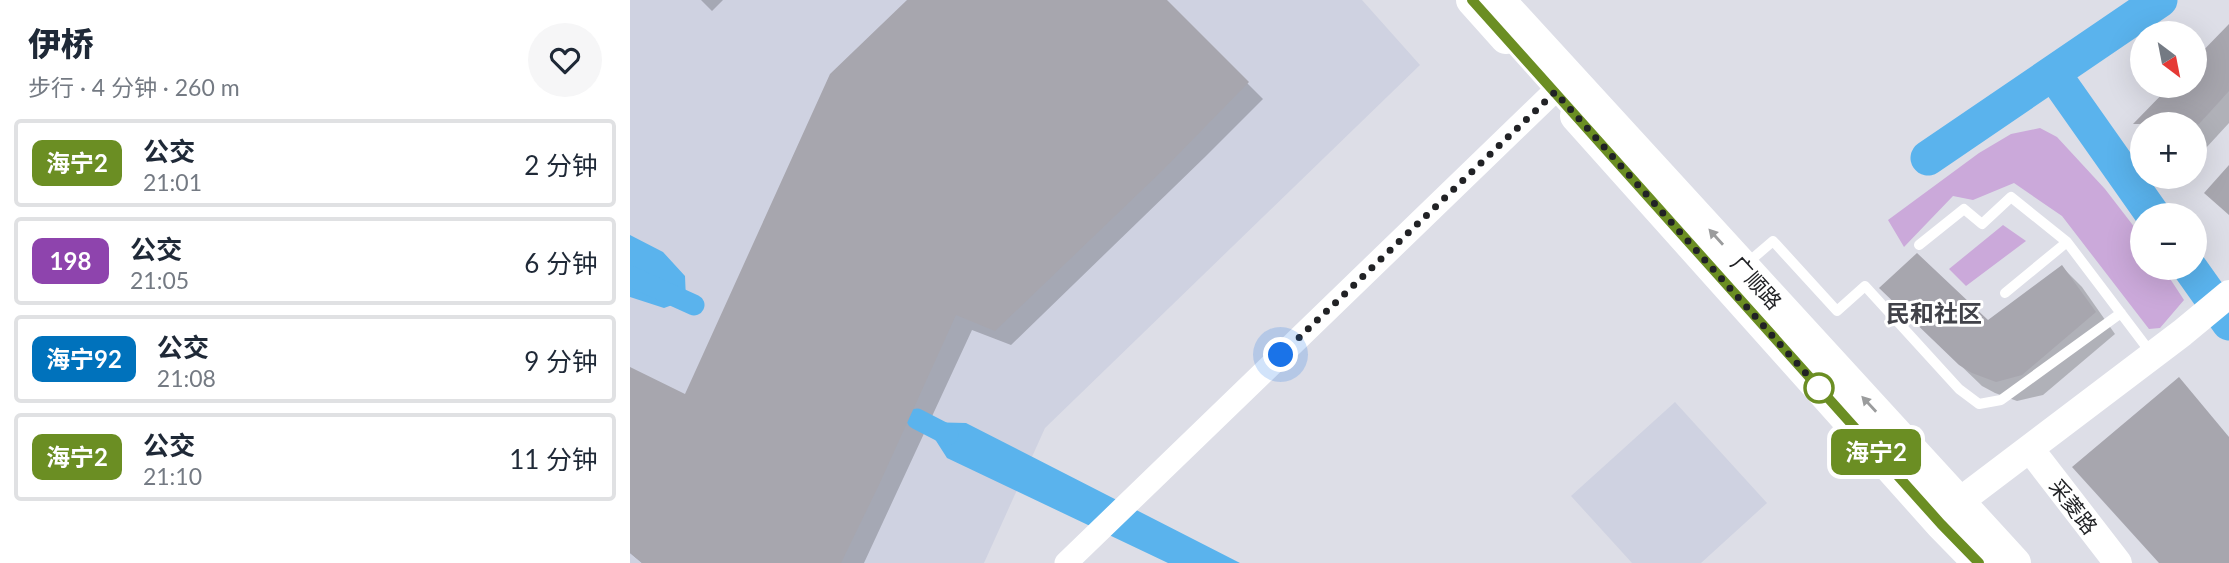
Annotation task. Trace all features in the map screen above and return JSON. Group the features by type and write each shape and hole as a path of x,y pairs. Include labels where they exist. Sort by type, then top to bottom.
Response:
{"main road":[{"name":"广顺路","path":"1472,0 1562,84 1734,274 1959,502 2015,563"},
{"name":"广顺路","path":"1499,0 1562,84"},
{"name":"广顺路","path":"1734,274 1941,524 1979,563"}],"street":[{"path":"1071,559 1562,84"},
{"path":"1959,502 2182,333 2229,294"},
{"name":"采菱路","path":"2030,449 2118,563"}],"lane":[{"path":"1919,245 1964,209 1982,224 2011,197 2067,242 2152,356"},
{"path":"1734,274 1773,241 1838,312 1865,286 1959,389 1979,404 2001,400 2121,313"},
{"path":"2005,293 2067,242"}],"shaded area":[{"path":"630,0 1362,0 1420,65 1045,428 984,563 630,563"},
{"path":"2040,128 2057,137 2105,189 2130,221 2130,280 2171,280 2184,300 2160,328 2149,329 2062,216 2014,183 1973,200 1953,196 1904,247 1888,220 1979,153 2011,134"},
{"path":"2003,225 2026,241 1966,286 1949,269"},
{"path":"1675,402 1767,503 1701,563 1632,563 1571,496"}],"water":[{"path":"630,235 663,252 685,276 686,300 664,308 630,297"},
{"path":"924,422 966,423 1240,563 1168,563 947,458"}],"building":[{"path":"907,0 1167,0 1249,82 1163,170 995,331 956,315 841,563 642,563 630,553 630,367 685,394 830,74"},
{"path":"2229,24 2229,91 2207,115 2207,112 2145,112 2158,98 2207,98 2207,47"},
{"path":"2229,165 2229,215 2204,193"},
{"path":"1917,253 1988,320 2062,265 2096,312 2022,375 1996,382 1959,365 1879,288"},
{"path":"2179,377 2229,437 2229,563 2159,563 2072,467"}],"waterway":[{"path":"1928,158 2160,0"},
{"path":"2053,73 2145,203"},
{"path":"630,276 694,305"},
{"path":"2199,280 2229,323"},
{"path":"917,419 948,435"}],"bus line":[{"name":"海宁2","path":"1472,0 1941,524 1979,563"}],"district":[{"name":"民和社区","path":"1934,312"}],"route":[{"path":"1281,355 1555,92 1819,388"}]}
